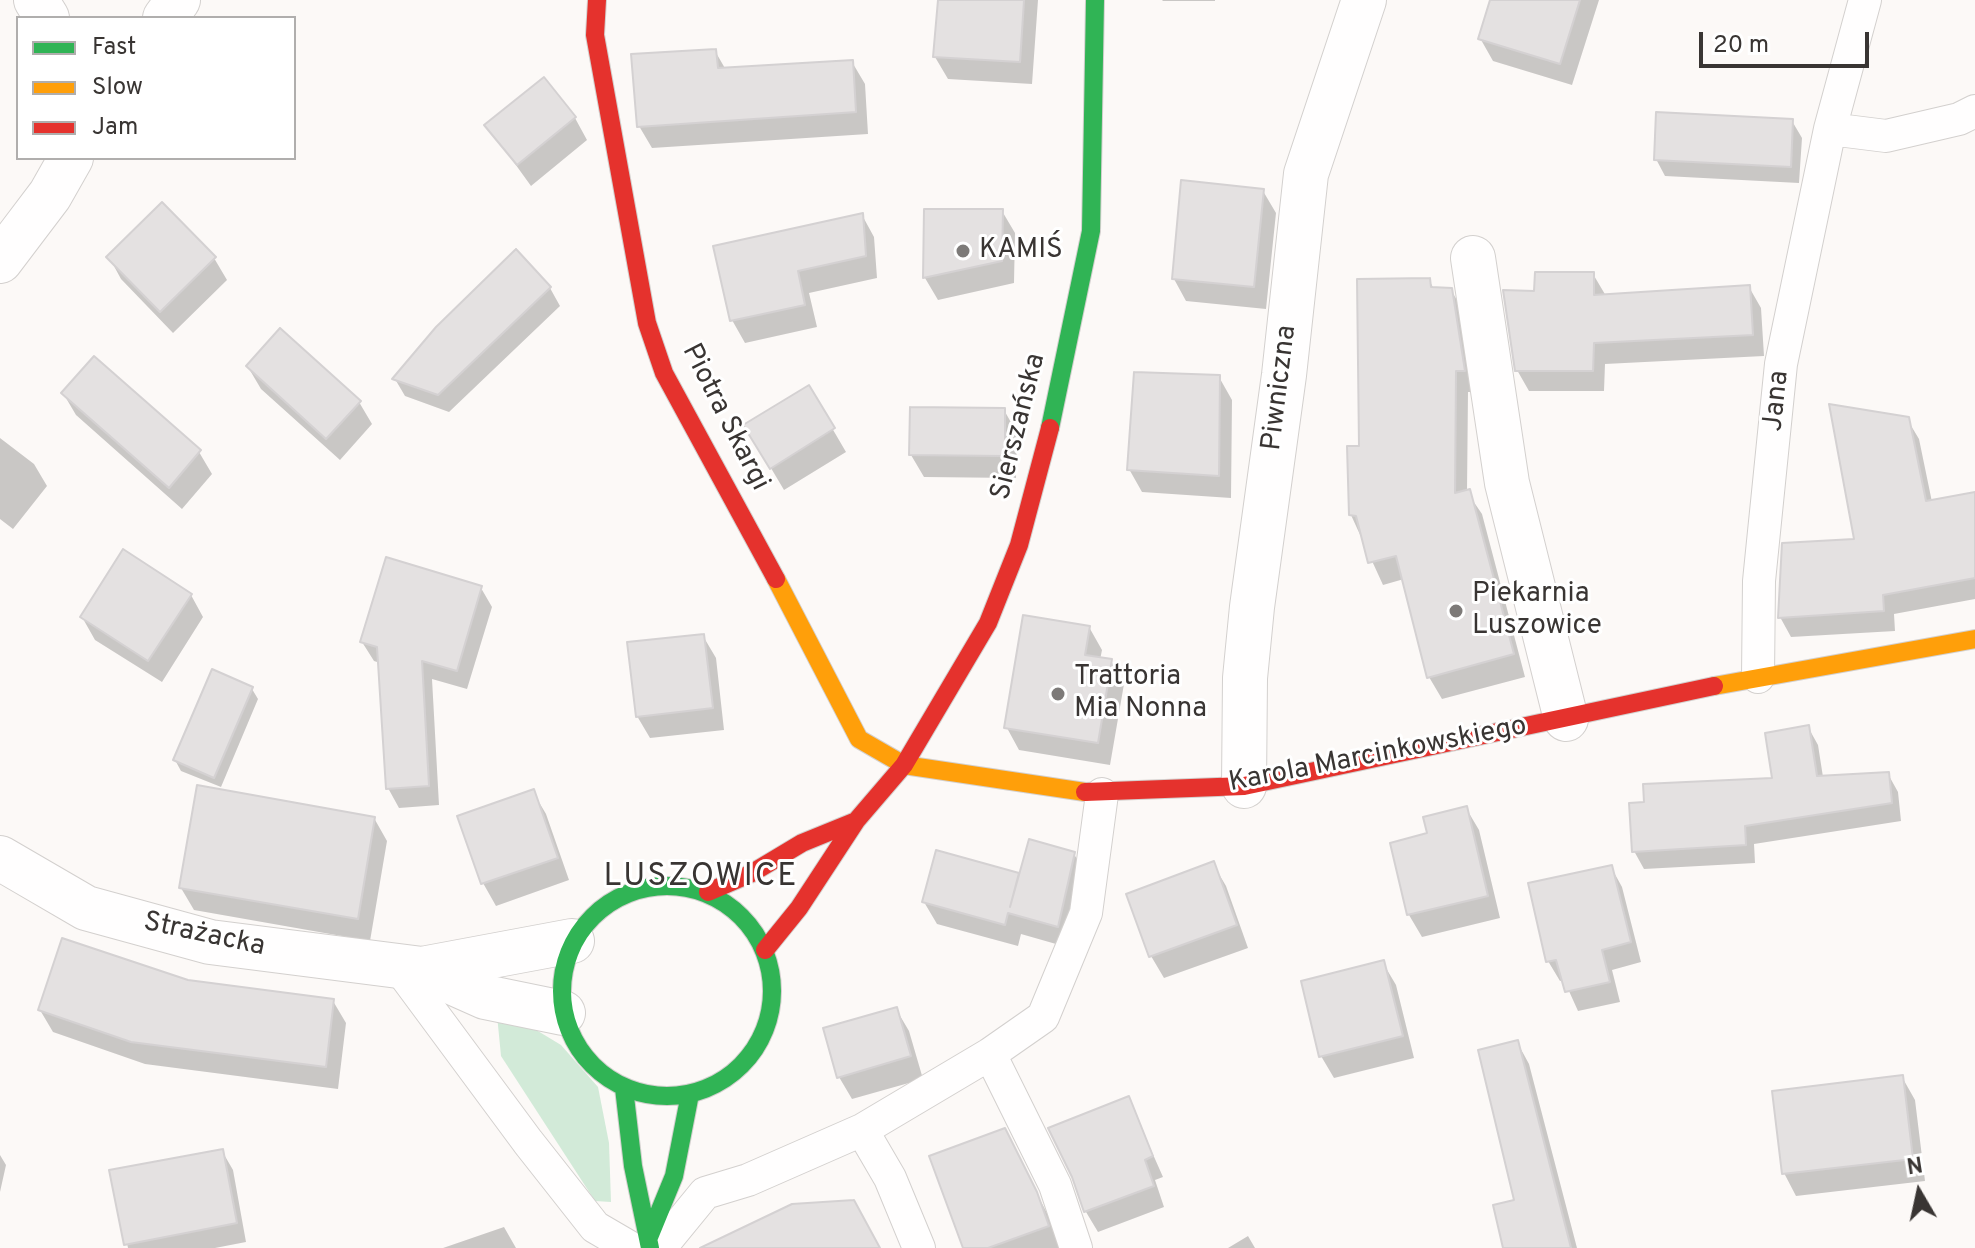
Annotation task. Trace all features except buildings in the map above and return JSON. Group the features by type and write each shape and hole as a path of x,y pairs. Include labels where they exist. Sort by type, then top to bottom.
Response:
{"street":[{"name":"Piotra Skargi","path":"597,0 595,35 647,323 664,373 751,530 859,739 904,765"},
{"name":"Sierszańska","path":"765,950 799,908 856,821 904,765 988,623 1019,545 1054,414 1091,231 1095,0"},
{"name":"Piwniczna","path":"1244,786 1245,678 1252,607 1284,375 1306,174 1364,0"},
{"path":"0,261 50,195 70,160"},
{"name":"Karola Marcinkowskiego","path":"1473,258 1507,483 1566,719"},
{"name":"Karola Marcinkowskiego","path":"904,765 1003,782 1102,794 1244,786 1758,677 1975,639"},
{"name":"Sierszańska","path":"708,892 752,873 802,843 856,821"},
{"name":"Strażacka","path":"0,858 86,908 210,942 410,967 485,997 563,1013"},
{"path":"656,884 708,892 742,915 765,950 773,979 771,1010 761,1040 744,1065 719,1083 690,1094 668,1097 624,1088 596,1070 574,1044 563,1013 561,976 572,941 607,903 656,884"},
{"name":"Strażacka","path":"410,967 572,941"},
{"path":"624,1088 633,1166 647,1245"},
{"path":"647,1245 674,1176 690,1094"}],"lane":[{"name":"Jana","path":"1758,677 1759,581 1781,364 1830,129 1865,0"},
{"path":"1830,129 1886,136 1959,119 1975,111"},
{"path":"410,967 528,1142 595,1227 647,1245 705,1193 748,1180 862,1130 990,1054 1043,1017 1086,913 1102,794"},
{"path":"990,1054 1055,1185 1076,1248"},
{"path":"862,1130 890,1178 919,1248"}],"green space":[{"path":"497,1015 523,1022 561,1045 598,1087 609,1143 611,1202 595,1201 501,1056"}],"traffic: fast":[{"path":"1050,428 1091,231 1095,0"},
{"path":"667,886 707,894 726,903 742,916 755,932 764,951 772,991 764,1031 755,1050 742,1066 726,1079 707,1088 667,1096 627,1088 608,1079 592,1066 579,1050 570,1031 562,991 570,951 579,932 592,916 608,903 627,894 667,886"},
{"path":"624,1088 633,1166 650,1248"},
{"path":"649,1237 674,1176 690,1094"}],"traffic: slow":[{"path":"776,579 859,739 904,765 1085,792"},
{"path":"1714,686 1975,639"}],"traffic: jam":[{"path":"597,0 595,35 647,323 664,373 776,579"},
{"path":"765,950 799,908 856,821 904,765 988,623 1019,545 1050,428"},
{"path":"1085,792 1244,786 1714,686"},
{"path":"708,892 752,873 802,843 856,821"}],"place":[{"name":"KAMIŚ","path":"963,251"},
{"name":"Piekarnia Luszowice","path":"1456,611"},
{"name":"Trattoria Mia Nonna","path":"1058,694"}],"district":[{"name":"LUSZOWICE","path":"701,879"}]}
